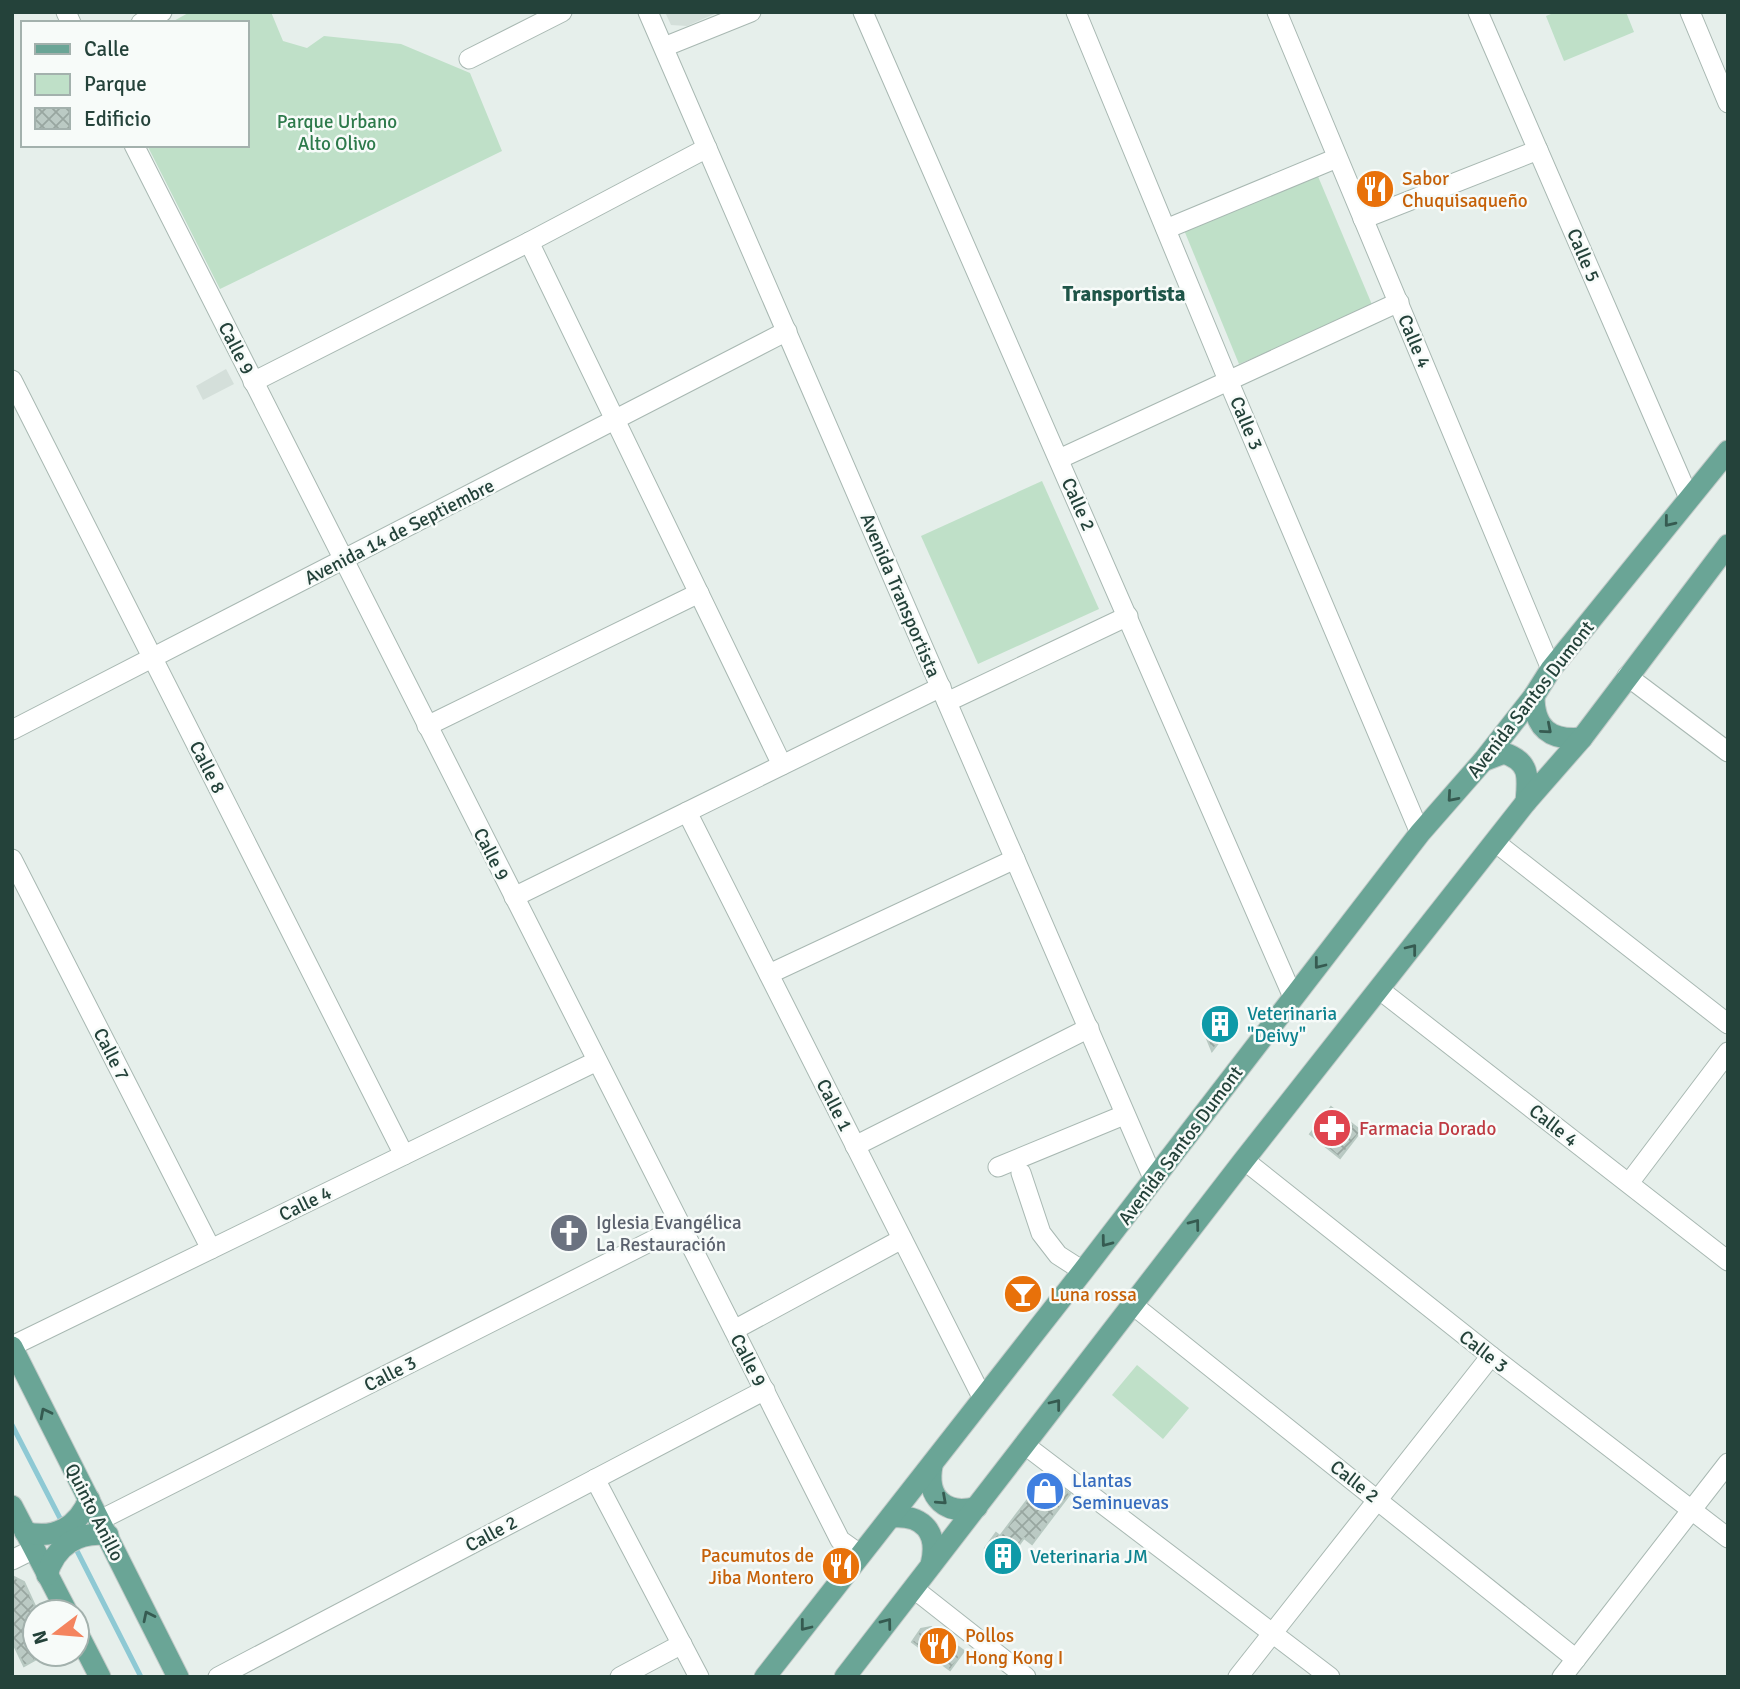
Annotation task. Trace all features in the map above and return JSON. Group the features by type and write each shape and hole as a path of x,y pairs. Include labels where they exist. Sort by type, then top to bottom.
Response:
{"main road":[{"name":"Avenida Santos Dumont","path":"765,1677 932,1466 1420,833 1483,761 1551,670 1728,451"},
{"path":"845,1677 1244,1160 1526,802 1581,738 1728,545"},
{"path":"1534,696 1534,711 1540,725 1552,735 1566,740 1581,738"},
{"path":"1483,761 1504,753 1515,757 1525,768 1528,778 1526,802"},
{"name":"Quinto Anillo","path":"12,1346 93,1521 178,1677"},
{"path":"932,1466 929,1479 940,1502 951,1509 977,1507"},
{"path":"12,1506 51,1565 62,1598"},
{"path":"891,1517 906,1516 921,1522 931,1534 935,1550 931,1565"},
{"path":"35,1539 93,1521"},
{"path":"51,1565 69,1542 93,1521"},
{"path":"91,1659 100,1677"}],"street":[{"path":"145,21 162,12"},
{"path":"469,59 562,12"},
{"name":"Avenida Transportista","path":"648,12 1153,1178"},
{"path":"664,47 751,12"},
{"name":"Calle 2","path":"863,12 1293,997"},
{"name":"Calle 3","path":"1076,12 1420,833"},
{"name":"Calle 4","path":"1277,12 1551,670"},
{"name":"Calle 5","path":"1478,12 1689,498"},
{"path":"1690,12 1728,103"},
{"name":"Calle 9","path":"135,147 840,1540 861,1555"},
{"path":"253,382 707,148"},
{"path":"1363,219 1538,150"},
{"path":"1166,229 1337,158"},
{"path":"529,242 782,765"},
{"path":"1059,459 1399,302"},
{"name":"Avenida 14 de Septiembre","path":"12,730 787,331"},
{"name":"Calle 8","path":"12,380 404,1155"},
{"path":"427,726 699,593"},
{"path":"514,897 782,765 1128,616"},
{"path":"1627,676 1728,752"},
{"name":"Calle 1","path":"687,812 983,1399"},
{"path":"1495,842 1728,1024"},
{"name":"Calle 7","path":"12,859 211,1249"},
{"path":"769,974 1015,859"},
{"name":"Calle 4","path":"1380,990 1728,1261"},
{"path":"855,1146 1088,1028"},
{"path":"1629,1184 1728,1052"},
{"name":"Calle 4","path":"12,1346 597,1061"},
{"path":"998,1167 1124,1115"},
{"name":"Calle 3","path":"1244,1160 1491,1356 1728,1538"},
{"path":"1021,1173 1041,1233 1058,1255 1083,1271"},
{"name":"Calle 3","path":"93,1521 681,1226"},
{"path":"734,1330 902,1239"},
{"name":"Calle 2","path":"1133,1305 1576,1659"},
{"path":"1238,1677 1491,1356"},
{"name":"Calle 2","path":"218,1677 765,1390"},
{"path":"1025,1445 1329,1677"},
{"path":"1562,1677 1728,1463"},
{"path":"595,1479 699,1677"},
{"path":"12,1560 35,1539"},
{"path":"913,1588 1026,1677"},
{"path":"620,1677 682,1644"}],"shaded area":[{"path":"665,12 719,12 687,26 671,25"},
{"path":"226,369 234,384 203,400 196,386"}],"green space":[{"name":"Parque Urbano Alto Olivo","path":"190,12 271,12 283,41 307,48 324,36 401,44 470,73 502,151 220,289 148,147 248,147 248,21 174,21"},
{"path":"1556,12 1626,12 1634,32 1564,61 1546,16"},
{"path":"1317,174 1373,307 1239,364 1184,230"},
{"path":"1042,481 1099,609 978,664 921,536"},
{"path":"1137,1365 1189,1408 1163,1439 1112,1395"}],"building":[{"name":"Veterinaria \"Deivy\"","path":"1220,1007 1236,1020 1212,1051 1203,1029"},
{"path":"1331,1107 1361,1131 1340,1158 1310,1134"},
{"path":"1044,1478 1049,1478 1070,1494 1032,1544 1024,1538 1005,1564 985,1548 996,1533 1000,1536"},
{"path":"12,1576 24,1582 31,1598 21,1598 21,1660 12,1641"},
{"name":"Pollos Hong Kong I","path":"931,1627 964,1651 950,1670 912,1642 921,1629"}],"waterway":[{"path":"12,1425 63,1524"},
{"path":"74,1545 141,1677"}],"place":[{"name":"Sabor Chuquisaqueño","path":"1375,189"},
{"name":"Veterinaria \"Deivy\"","path":"1220,1024"},
{"name":"Farmacia Dorado","path":"1332,1128"},
{"name":"Iglesia Evangélica La Restauración","path":"569,1233"},
{"name":"Luna rossa","path":"1023,1294"},
{"name":"Llantas Seminuevas","path":"1045,1491"},
{"name":"Veterinaria JM","path":"1003,1556"},
{"name":"Pacumutos de Jiba Montero","path":"841,1566"},
{"name":"Pollos Hong Kong I","path":"938,1646"}],"district":[{"name":"Transportista","path":"1124,294"}]}
